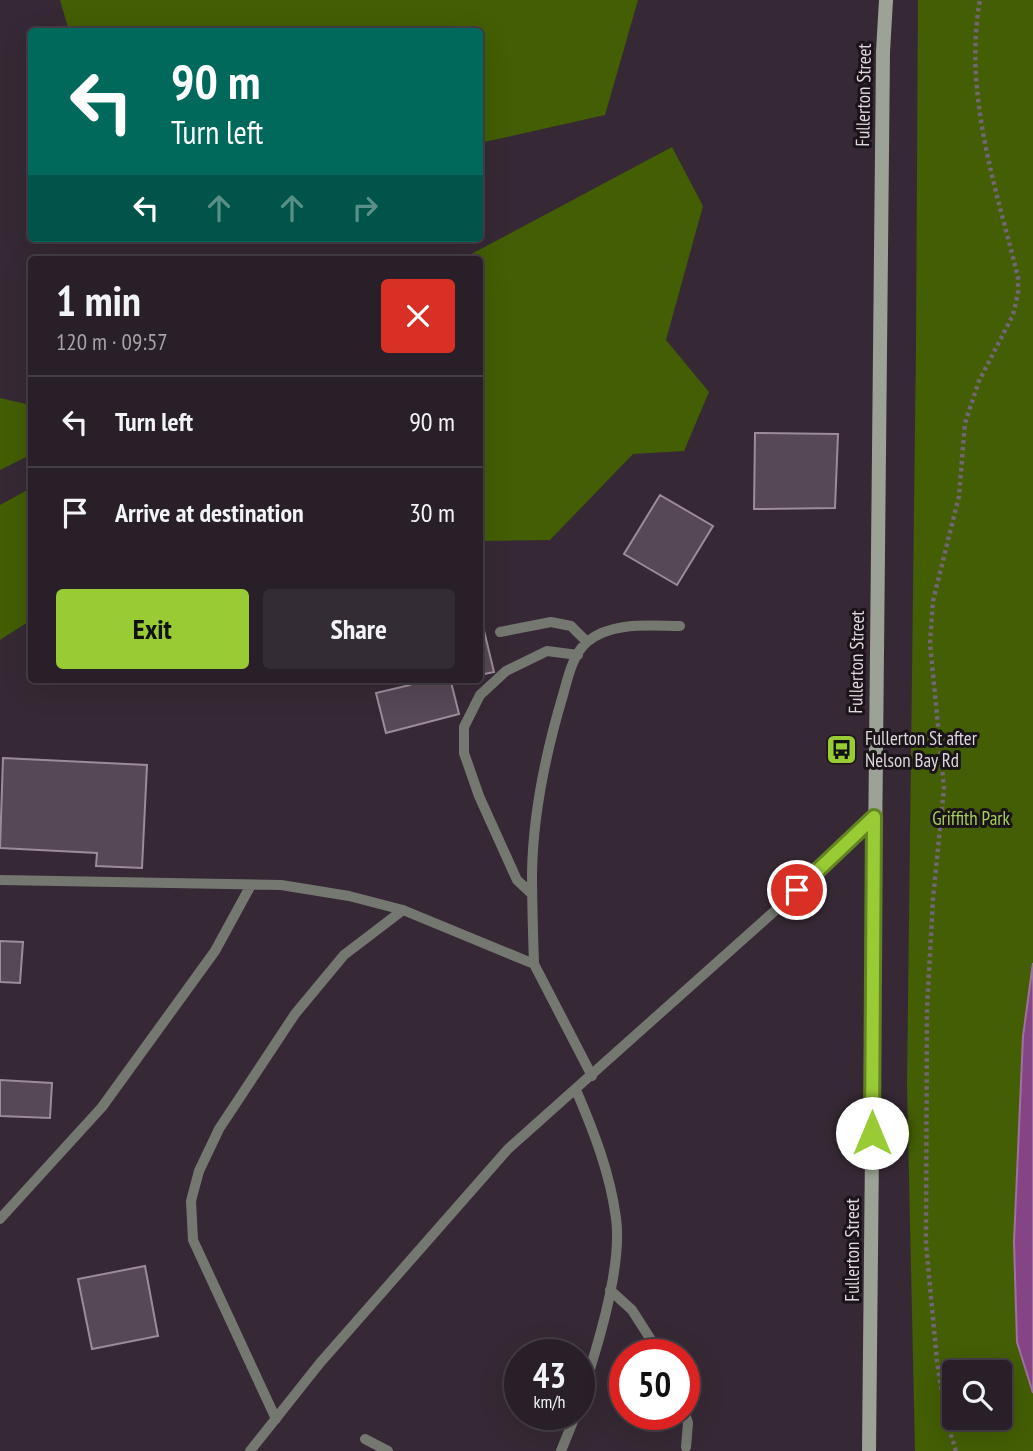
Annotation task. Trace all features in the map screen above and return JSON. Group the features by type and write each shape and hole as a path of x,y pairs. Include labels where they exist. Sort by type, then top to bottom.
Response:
{"main road":[{"name":"Fullerton Street","path":"869,1451 874,817 886,0"}],"lane":[{"path":"500,632 551,622 571,626 587,642"},
{"path":"592,1076 534,964 533,894 537,809 555,721 572,665 587,642 606,632 637,626 680,626"},
{"path":"533,894 517,880 479,796 464,753 464,727 480,695 506,671 547,651 578,654"},
{"path":"250,1451 320,1363 508,1149 778,908 874,817"},
{"path":"0,880 281,885 403,910 534,964"},
{"path":"0,1219 102,1107 215,951 251,885"},
{"path":"275,1419 193,1240 191,1201 196,1181 219,1129 295,1014 344,955 403,910"},
{"path":"576,1090 603,1155 617,1221 610,1290 595,1345"},
{"path":"610,1290 632,1310 650,1339"},
{"path":"561,1451 570,1430"},
{"path":"686,1447 687,1430"},
{"path":"365,1439 388,1451"}],"path":[{"path":"956,1451 946,1419 936,1361 926,1244 927,1009 933,899 944,788 930,643 933,601 959,496 965,423 970,402 1013,315 1018,293 1018,278 980,111 976,76 980,0"}],"green space":[{"path":"60,0 638,0 605,115 483,142 483,28 68,28"},
{"name":"Griffith Park","path":"918,0 1033,0 1033,963 1023,1036 1017,1342 1033,1393 1033,1451 915,1451 907,1085"},
{"path":"672,147 703,206 666,340 709,392 684,451 633,454 550,540 483,541 483,256 468,256"},
{"path":"0,398 28,403 28,456 0,470"},
{"path":"28,490 28,622 0,640 0,505"}],"shaded area":[{"path":"1033,963 1033,1393 1017,1342 1014,1242 1023,1036"}],"building":[{"path":"755,433 838,434 835,508 754,509"},
{"path":"660,495 713,526 677,585 624,554"},
{"path":"483,626 494,672 483,674"},
{"path":"409,683 451,683 459,714 386,733 376,693 410,685"},
{"path":"3,758 147,765 142,868 96,866 97,853 0,848"},
{"path":"0,941 23,942 20,983 0,982"},
{"path":"0,1080 52,1083 50,1118 0,1116"},
{"path":"145,1266 158,1336 92,1349 78,1279"}],"place":[{"name":"Fullerton St after Nelson Bay Rd","path":"842,749"}],"route":[{"path":"797,890 874,817 872,1133"}]}
